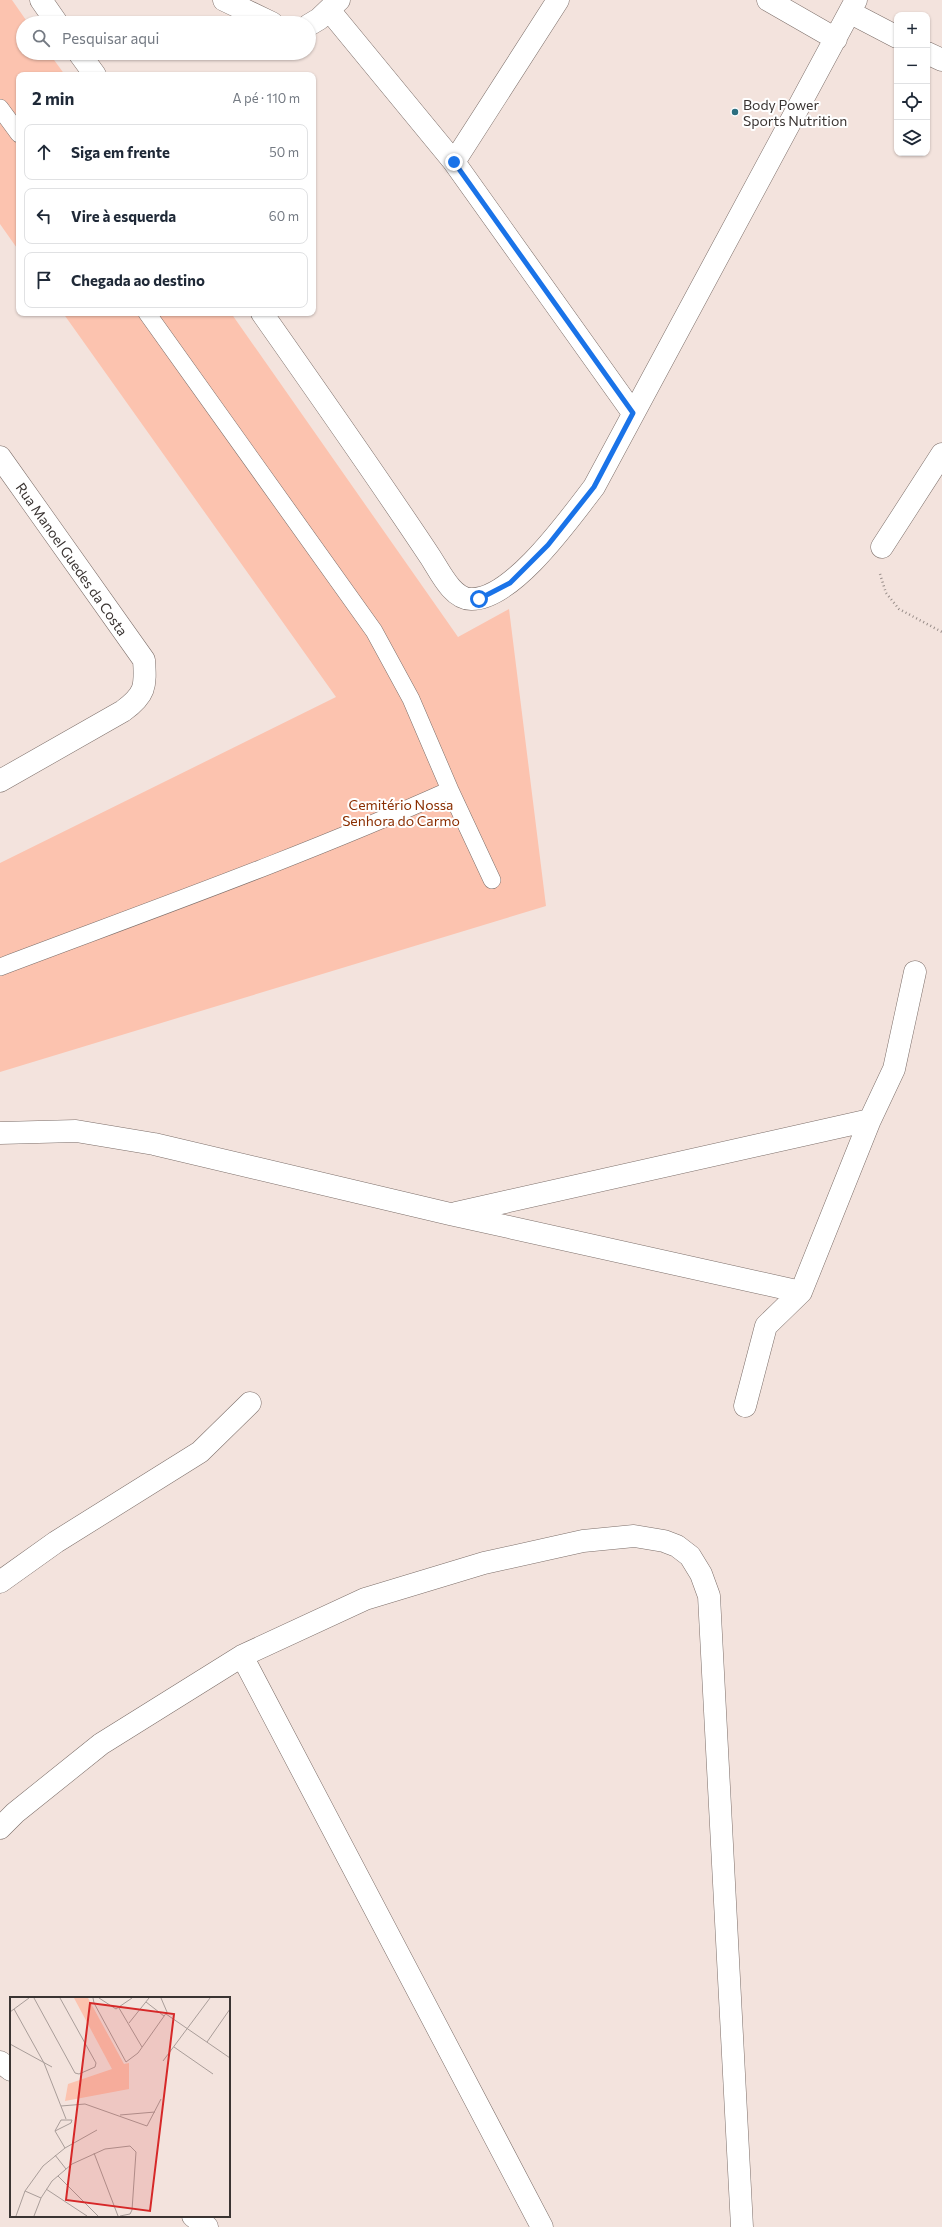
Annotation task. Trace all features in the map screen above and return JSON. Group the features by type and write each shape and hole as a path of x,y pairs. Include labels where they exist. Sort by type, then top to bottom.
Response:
{"street":[{"path":"41,0 52,16"},
{"path":"224,0 257,16"},
{"path":"454,162 558,0"},
{"path":"768,0 836,39"},
{"path":"316,19 334,5 454,162 633,413"},
{"path":"264,316 378,477 443,577 458,595 464,599 479,599 510,583 548,545 594,487 853,7 894,35"},
{"path":"930,54 942,60"},
{"path":"84,60 93,72"},
{"path":"882,547 942,454"},
{"name":"Rua Manoel Guedes da Costa","path":"0,458 144,660 145,675 143,688 138,700 123,711 0,781"},
{"path":"745,1406 766,1326 801,1292 870,1120 894,1069 915,972"},
{"path":"450,1214 870,1120"},
{"path":"0,1133 76,1131 154,1144 450,1214 801,1292"},
{"path":"0,1582 56,1542 200,1452 250,1403"},
{"path":"0,1828 15,1813 101,1744 242,1656 365,1599 499,1560 583,1541 634,1536 664,1541 677,1546 690,1556 701,1574 709,1596 742,2227"},
{"path":"242,1656 542,2227"},
{"path":"0,2062 10,2069"},
{"path":"194,2217 206,2227"}],"lane":[{"path":"0,108 16,130"},
{"path":"149,316 374,631 411,699 450,790 492,880"},
{"path":"0,967 219,885 383,820 450,790"}],"path":[{"path":"882,547 878,568 886,594 899,609 942,632"}],"green space":[{"path":"0,0 12,0 23,16 16,16 16,60 54,60 63,72 16,72 16,247 0,224"},
{"name":"Cemitério Nossa Senhora do Carmo","path":"65,316 233,316 458,637 509,609 546,906 0,1072 0,863 336,697"}],"place":[{"name":"Body Power Sports Nutrition","path":"735,112"}],"route":[{"path":"454,162 633,413 594,487 548,545 510,583 479,599"}]}
